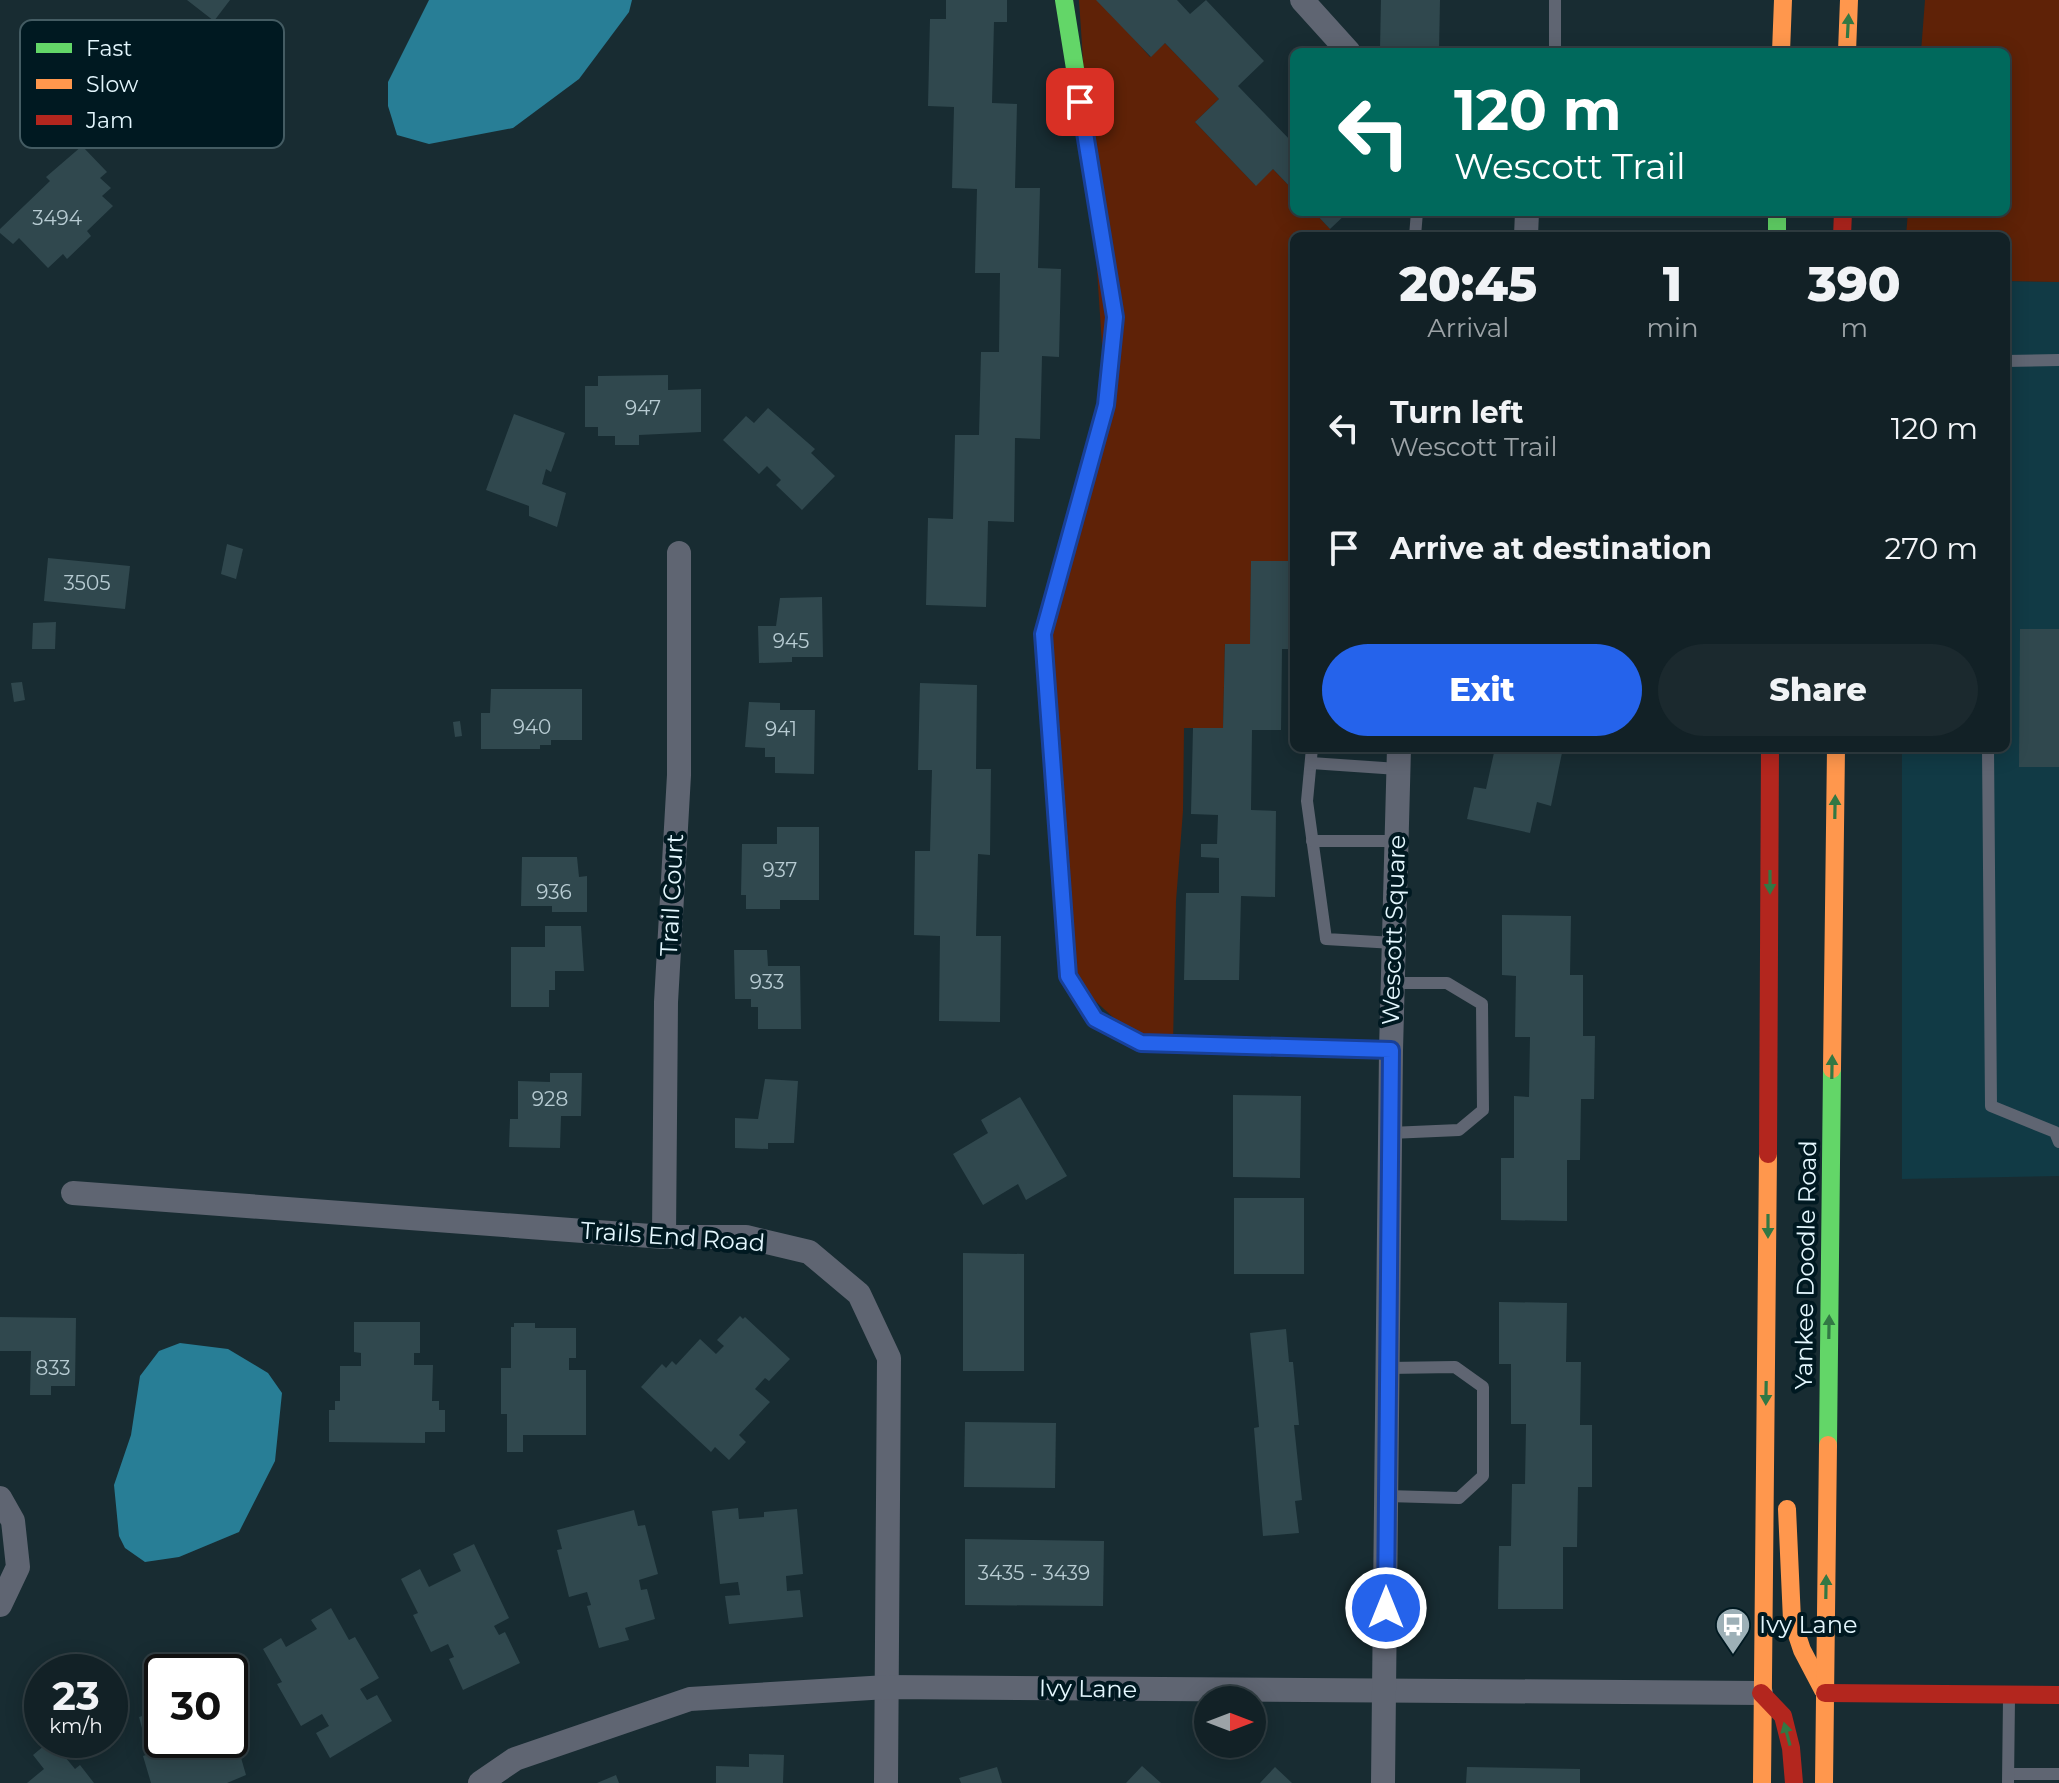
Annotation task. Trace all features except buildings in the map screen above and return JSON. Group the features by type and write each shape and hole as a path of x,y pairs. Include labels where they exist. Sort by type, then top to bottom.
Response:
{"main road":[{"path":"1064,0 1115,317 1106,405 1043,634 1068,976 1095,1019 1141,1043 1391,1050"},
{"path":"1781,48 1783,0"},
{"path":"1847,48 1849,0"},
{"name":"Yankee Doodle Road","path":"1762,1783 1770,752"},
{"name":"Yankee Doodle Road","path":"1824,1783 1836,752"},
{"path":"1769,1097 1785,1215"},
{"path":"1787,1498 1792,1620 1802,1650 1825,1693 2059,1695"},
{"path":"1761,1693 1783,1716 1791,1748 1794,1783"}],"street":[{"path":"1302,0 1321,10 1346,48"},
{"name":"Trail Court","path":"664,1237 666,1002 679,775 679,553"},
{"name":"Wescott Square","path":"1383,1783 1391,1050 1398,758"},
{"name":"Trails End Road","path":"73,1193 664,1237 746,1237 809,1252 859,1294 889,1358 886,1783"},
{"path":"0,1498 13,1521 18,1567 0,1605"},
{"name":"Ivy Lane","path":"480,1783 515,1759 690,1699 887,1687 1761,1693"}],"lane":[{"path":"1555,0 1555,48"},
{"path":"2010,361 2059,360"},
{"path":"1312,752 1307,801 1326,939 1394,943"},
{"path":"1988,752 1991,1106 2055,1132 2059,1142"},
{"path":"1311,763 1398,758"},
{"path":"1312,841 1396,841"},
{"path":"1390,1133 1459,1130 1483,1110 1482,1004 1447,983 1392,983"},
{"path":"1387,1496 1459,1498 1483,1476 1483,1387 1455,1367 1388,1368"},
{"path":"2009,1694 2009,1778 2059,1774"}],"shaded area":[{"path":"1079,0 1100,0 1150,57 1165,43 1219,99 1195,122 1255,185 1273,169 1290,187 1290,216 1318,216 1331,232 1290,232 1290,561 1251,562 1250,644 1225,644 1223,728 1184,728 1173,1044 1141,1043 1068,976 1043,634 1106,405"},
{"path":"1925,0 2059,0 2059,282 2010,281 2010,232 1906,232 1908,216 2010,216 2010,48 1921,48"},
{"path":"2010,281 2059,282 2059,1176 1902,1179 1902,752 2010,752"}],"water":[{"path":"429,0 632,0 629,12 579,79 513,128 429,144 397,135 388,106 388,82"},
{"path":"180,1343 228,1349 268,1373 282,1393 275,1461 239,1532 179,1557 145,1562 125,1548 119,1536 114,1485 131,1435 140,1376 159,1351"}],"traffic: fast":[{"path":"1064,0 1112,299"},
{"path":"1777,216 1777,232"},
{"path":"1057,821 1068,976 1095,1019 1141,1043 1273,1047"},
{"path":"1828,1445 1832,1069"}],"traffic: slow":[{"path":"1781,48 1783,0"},
{"path":"1847,48 1849,0"},
{"path":"1057,821 1043,634 1106,405 1115,317 1112,299"},
{"path":"1832,1069 1836,752"},
{"path":"1273,1047 1391,1050"},
{"path":"1762,1783 1768,1154"},
{"path":"1824,1783 1828,1445"},
{"path":"1787,1509 1792,1620 1802,1650 1823,1690"}],"traffic: jam":[{"path":"1842,232 1843,216"},
{"path":"1768,1154 1770,752"},
{"path":"1761,1693 1783,1716 1791,1748 1794,1783"},
{"path":"1825,1693 2059,1695"}],"place":[{"name":"Ivy Lane","path":"1733,1656"}],"route":[{"path":"1080,102 1115,317 1106,405 1043,634 1068,976 1095,1019 1141,1043 1391,1050 1386,1608"}]}
